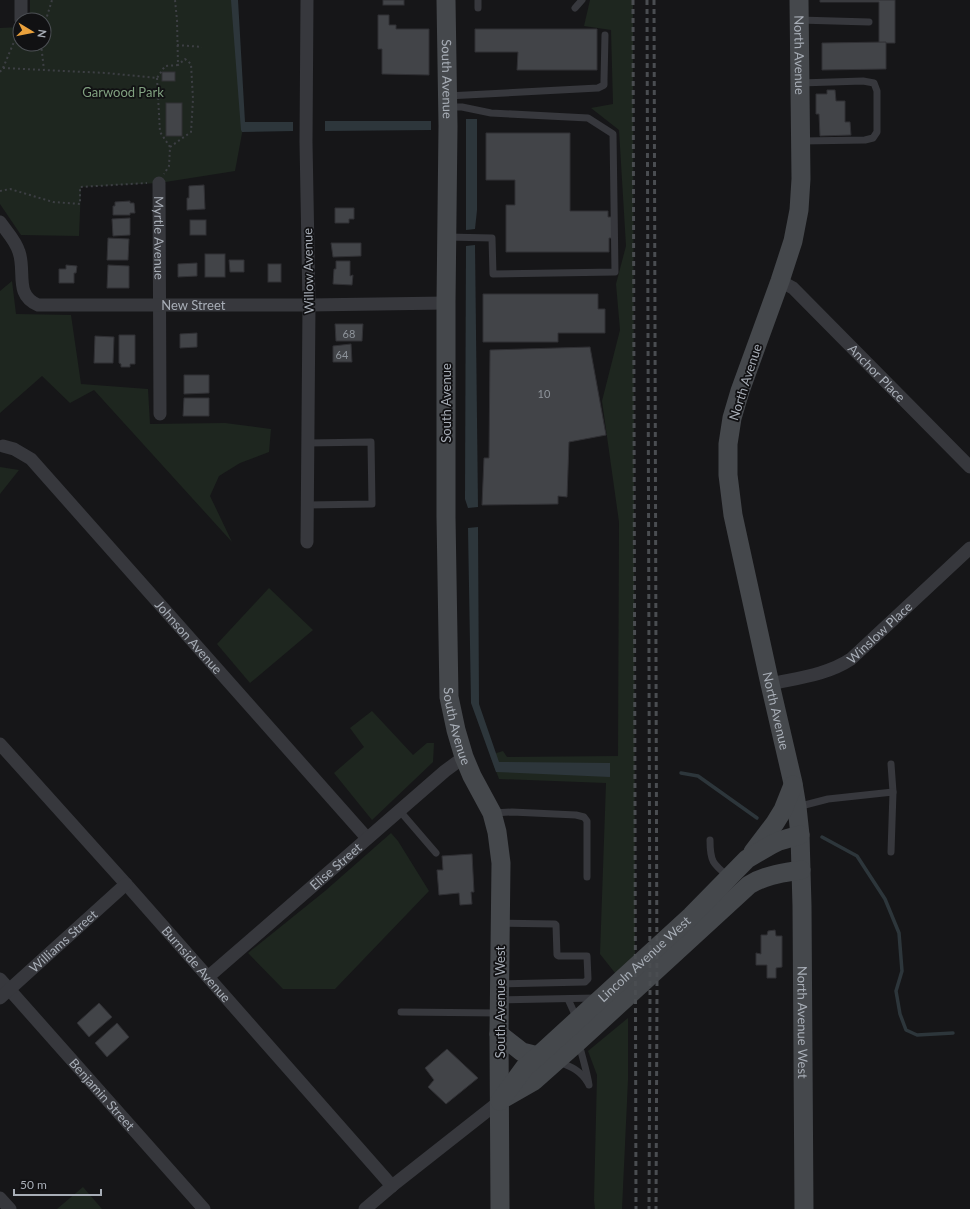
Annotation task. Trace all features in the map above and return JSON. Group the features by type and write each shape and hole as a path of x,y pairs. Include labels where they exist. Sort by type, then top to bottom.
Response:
{"main road":[{"name":"South Avenue","path":"446,0 446,525 449,697 456,730 464,757 472,776 489,806"},
{"name":"North Avenue","path":"799,0 801,179 799,210 793,241 740,391 732,418 728,444 728,475 733,515 770,684 794,783 800,835"},
{"path":"747,859 779,817 794,783"},
{"name":"South Avenue West","path":"489,806 497,832 501,863 499,999 500,1209"},
{"name":"Lincoln Avenue West","path":"500,1101 525,1067 690,916 747,859 780,841 800,835"},
{"name":"North Avenue West","path":"800,835 804,1209"},
{"name":"Lincoln Avenue West","path":"500,1101 534,1081 579,1042 749,885 768,876 801,870"},
{"path":"499,1034 522,1052 538,1056"}],"street":[{"path":"20,0 21,12"},
{"name":"Willow Avenue","path":"307,0 306,142 309,305 307,542"},
{"name":"Myrtle Avenue","path":"159,183 160,414"},
{"name":"New Street","path":"0,222 16,245 19,252 24,293 32,303 38,305 309,305 446,303"},
{"name":"Anchor Place","path":"780,281 793,288 970,467"},
{"name":"Johnson Avenue","path":"3,446 14,449 31,460 367,838"},
{"name":"Winslow Place","path":"770,684 826,671 842,665 851,659 970,548"},
{"name":"Burnside Avenue","path":"0,744 126,884 392,1186"},
{"name":"Elise Street","path":"208,977 367,838 445,771 464,757"},
{"name":"Williams Street","path":"0,998 126,884"},
{"name":"Benjamin Street","path":"0,979 204,1209"},
{"name":"Lincoln Avenue West","path":"365,1209 500,1101"},
{"path":"0,1198 10,1209"}],"lane":[{"path":"478,0 478,8"},
{"path":"575,8 582,0"},
{"path":"799,20 869,22"},
{"path":"447,101 598,88 604,85 605,35"},
{"path":"800,83 863,81 874,83 877,91 877,132 873,138 864,140 800,141"},
{"path":"446,237 492,238 493,274 615,272 613,134 588,118 491,113 462,107 447,101"},
{"path":"307,505 372,504 371,442 308,443"},
{"path":"891,764 893,792 891,852"},
{"path":"797,807 828,799 893,792"},
{"path":"489,806 512,812 584,817 587,821 587,877"},
{"path":"400,810 436,853"},
{"path":"710,840 710,855 715,866 729,877"},
{"path":"401,1012 499,999 585,982 588,979 587,956 557,955 556,925 553,923 500,923"},
{"path":"499,999 602,998"},
{"path":"568,999 578,1020"},
{"path":"556,1061 571,1066 585,1079 589,1085 579,1042"}],"path":[{"path":"48,12 52,0"},
{"path":"175,0 178,65"},
{"path":"177,45 202,47"},
{"path":"0,72 12,47"},
{"path":"42,52 44,70"},
{"path":"0,191 10,189 52,202 80,204 80,187 159,183 169,166 170,147 160,132 157,78 165,66 178,65 185,59 191,64 193,99 191,132 170,147"},
{"path":"3,68 106,73 157,78"}],"green space":[{"name":"Garwood Park","path":"30,0 234,0 243,128 235,171 159,183 81,187 79,236 21,235 0,204 0,28 12,27 12,52 52,52 52,12 30,12"},
{"path":"590,0 633,0 635,969 619,978 600,954 606,783 499,779 490,755 503,751 507,757 618,756 619,522 602,401 620,330 616,284 626,246 619,130 591,108 613,104 611,30 584,26"},
{"path":"12,281 16,314 71,315 81,384 148,389 150,424 225,423 271,429 269,452 240,463 219,476 210,496 232,542 94,390 70,403 42,376 0,413 0,291"},
{"path":"0,467 19,470 0,494"},
{"path":"269,588 313,630 250,683 217,644"},
{"path":"372,711 413,755 427,743 434,743 433,762 372,820 334,773 364,747 350,728"},
{"path":"391,833 398,841 429,891 335,989 283,989 248,953 325,891"},
{"path":"628,1018 628,1080 622,1209 595,1209 597,1075 588,1051"},
{"path":"83,1187 102,1209 57,1209"}],"shaded area":[{"path":"231,0 238,0 245,122 293,122 293,131 242,132 241,130"},
{"path":"466,119 477,119 477,210 475,229 466,230"},
{"path":"325,121 431,121 431,130 325,131"},
{"path":"475,245 478,507 468,508 465,499 466,246"},
{"path":"478,527 479,704 499,762 610,763 610,777 496,772 471,703 468,528"}],"building":[{"path":"383,0 404,0 404,5 383,5"},
{"path":"820,0 895,0 895,43 879,43 879,2 820,2"},
{"path":"378,15 389,15 389,25 396,25 396,29 429,29 429,75 382,74 382,49 378,49"},
{"path":"475,29 597,29 597,70 517,70 518,52 475,52"},
{"path":"886,42 886,69 822,70 822,43"},
{"path":"162,72 175,72 175,81 162,81"},
{"path":"827,90 835,90 836,101 845,101 845,122 850,122 851,135 820,136 819,114 816,114 816,94 827,94"},
{"path":"166,103 182,103 182,136 166,136"},
{"path":"486,133 570,133 570,211 608,211 608,217 612,217 612,238 609,238 609,252 506,252 506,205 515,205 515,180 486,180"},
{"path":"204,185 205,209 187,210 189,186"},
{"path":"130,201 130,203 134,203 135,213 130,213 130,215 113,215 113,206 115,206 115,202"},
{"path":"335,208 354,208 354,219 349,219 349,223 335,223"},
{"path":"130,218 130,235 113,236 112,219"},
{"path":"190,220 206,220 206,235 190,235"},
{"path":"108,238 129,239 128,260 107,260"},
{"path":"331,243 361,243 361,256 333,257"},
{"path":"205,254 225,254 225,277 205,277"},
{"path":"229,260 244,260 244,272 230,272"},
{"path":"336,261 350,261 350,276 353,275 352,285 333,284"},
{"path":"197,263 197,276 178,277 178,264"},
{"path":"268,264 281,264 281,282 268,282"},
{"path":"66,265 77,266 76,273 74,273 74,283 59,283 59,269 66,269"},
{"path":"108,265 129,266 129,288 107,288"},
{"path":"483,294 598,294 598,309 605,309 605,333 558,333 558,342 483,342"},
{"path":"335,324 363,324 362,341 336,341"},
{"path":"197,333 197,347 180,348 180,334"},
{"path":"119,335 135,335 135,364 130,364 130,367 121,367 121,364 119,363"},
{"path":"95,336 114,337 113,363 94,363"},
{"path":"351,344 352,362 333,362 333,346"},
{"path":"590,347 606,435 569,442 567,497 558,496 558,504 482,505 484,458 489,458 490,350"},
{"path":"184,375 209,375 209,393 184,394"},
{"path":"184,398 209,398 209,416 183,416"},
{"path":"472,854 474,892 471,892 472,904 460,905 459,893 439,895 437,870 443,870 442,856"},
{"path":"775,930 776,936 782,936 782,967 776,968 776,978 767,978 767,965 756,965 756,953 761,954 761,935 767,935 768,931"},
{"path":"99,1003 112,1017 89,1037 77,1023"},
{"path":"117,1023 129,1037 107,1057 95,1043"},
{"path":"447,1049 478,1078 446,1104 428,1087 434,1080 425,1068"}],"waterway":[{"path":"681,773 698,776 757,818"},
{"path":"822,837 857,856 885,899 899,933 902,971 896,991 900,1014 906,1030 917,1035 953,1033"}],"railway":[{"path":"633,0 636,1209"},
{"path":"647,0 650,996 649,1209"},
{"path":"654,0 657,991 656,1209"}]}
